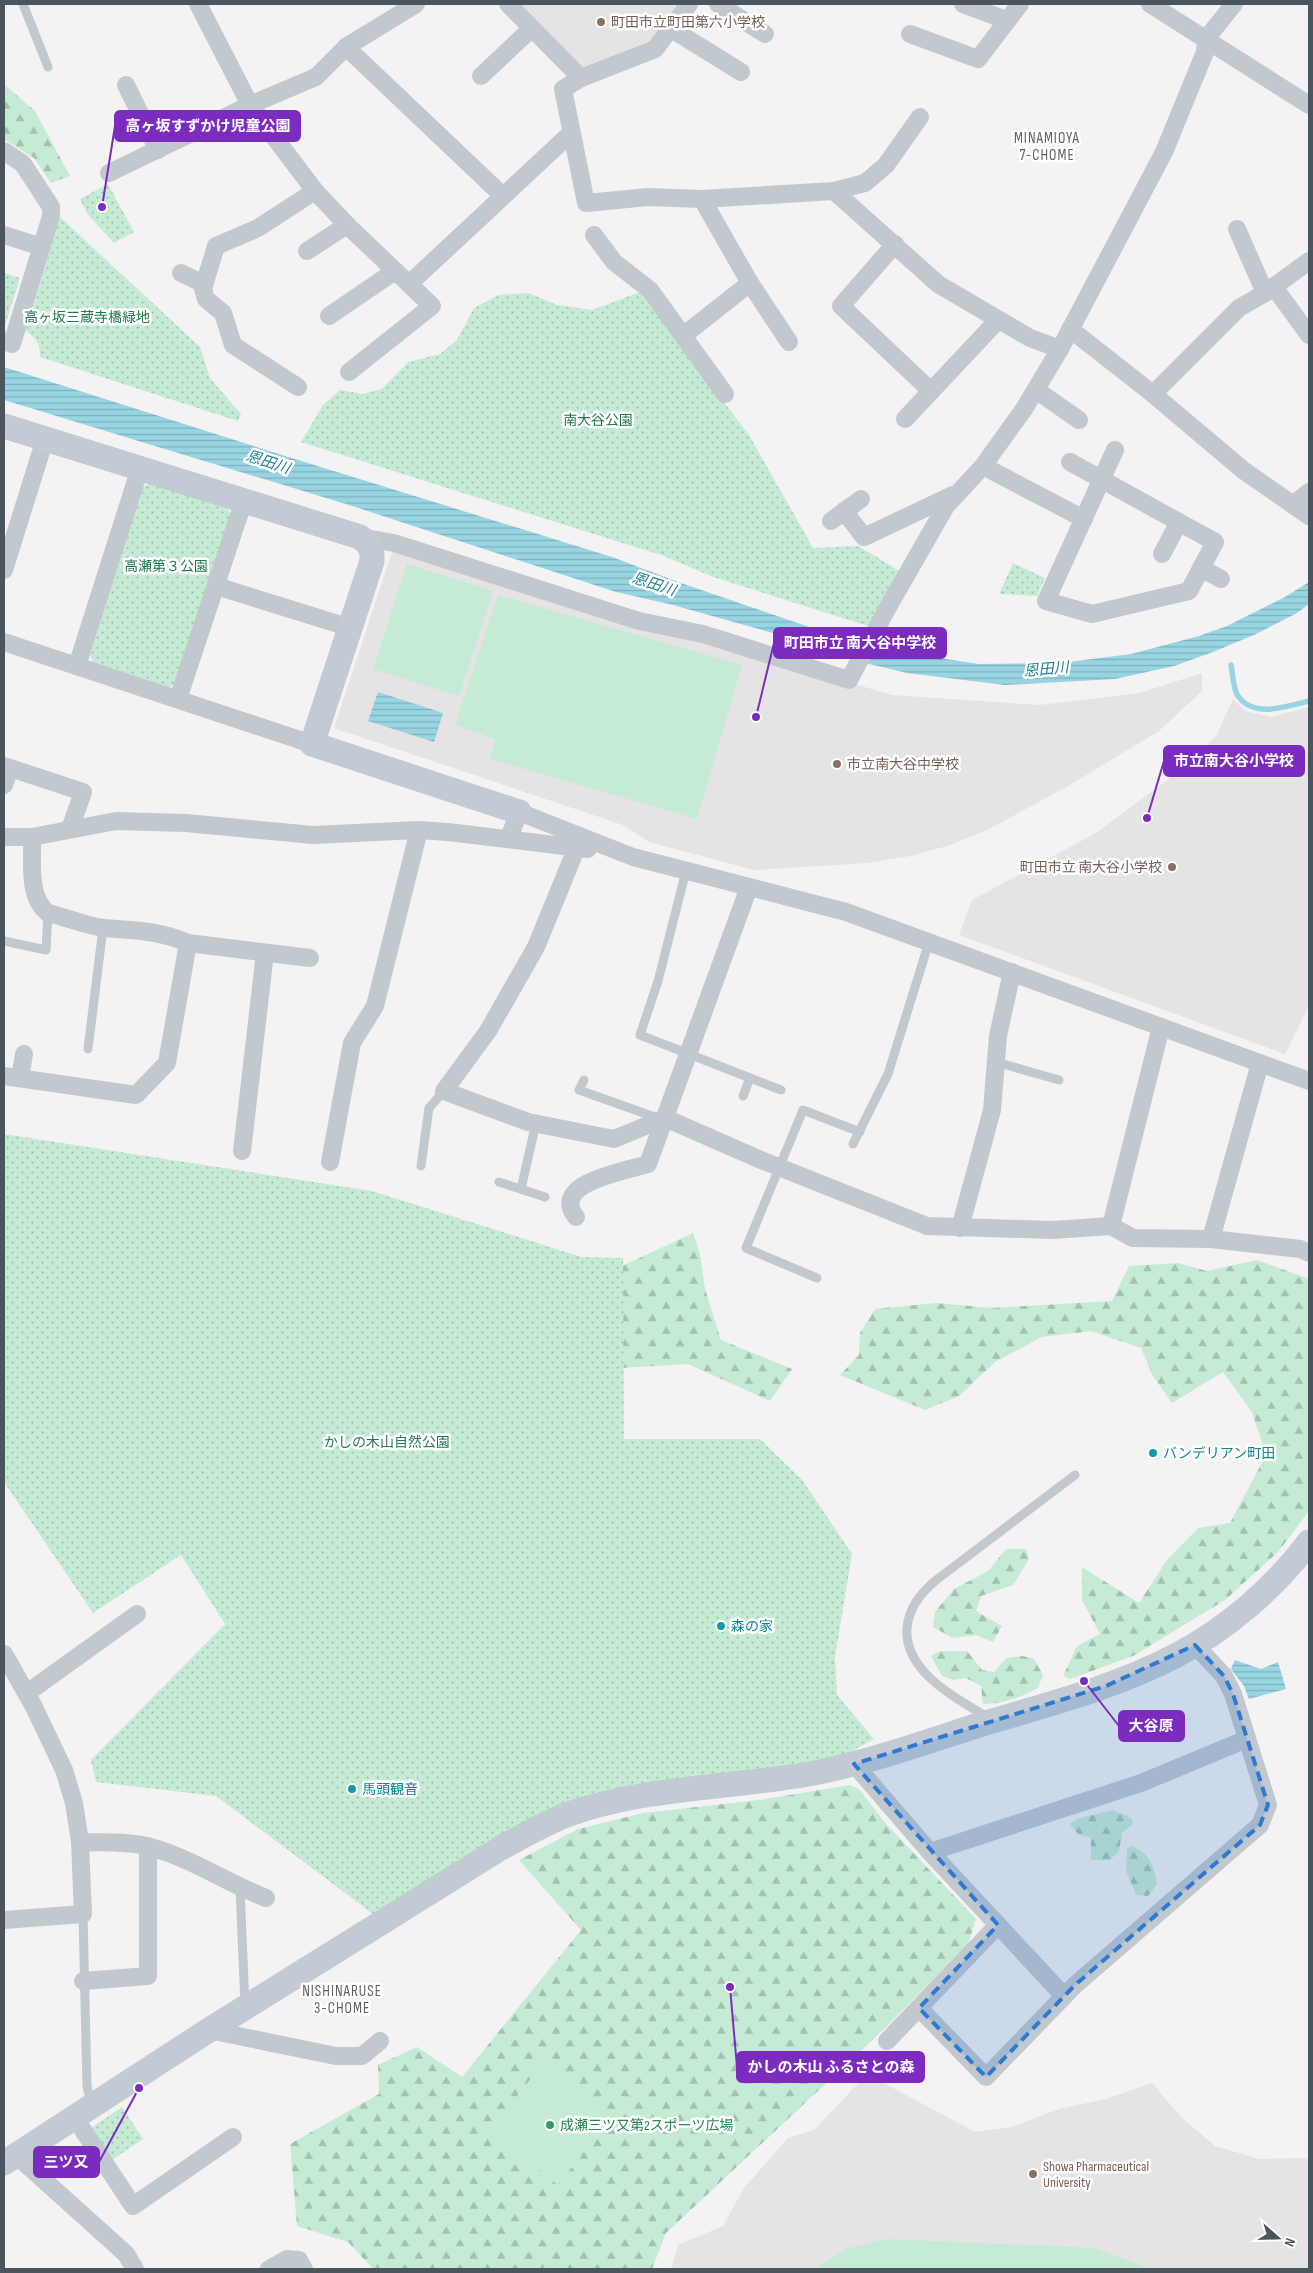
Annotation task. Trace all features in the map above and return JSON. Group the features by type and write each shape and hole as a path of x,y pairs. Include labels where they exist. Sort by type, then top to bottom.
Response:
{"street":[{"path":"198,4 250,105 315,191 347,225 432,306 349,372"},
{"path":"109,173 250,105 316,77 346,47 416,4"},
{"path":"508,4 581,78"},
{"path":"689,4 655,49 581,78 563,89 586,203 648,198 702,199 834,191 865,183 886,165 920,117"},
{"path":"718,4 765,34"},
{"path":"963,4 1006,20"},
{"path":"910,34 978,59 1020,4"},
{"path":"1150,4 1309,105"},
{"path":"4,426 360,537 394,543 639,621 703,634 849,680 870,639 946,506 983,466 1036,390 1060,348 1164,152 1205,52 1206,39 1234,4"},
{"path":"670,28 741,72"},
{"path":"481,76 531,29"},
{"path":"346,47 503,196"},
{"path":"126,85 158,150"},
{"path":"408,284 571,133"},
{"path":"4,151 23,164 51,207 51,216 12,344 4,341"},
{"path":"298,387 233,345 223,313 206,299 202,289 216,246 258,228 315,191"},
{"path":"834,191 938,284 1030,338 1060,348"},
{"path":"702,199 750,283 789,342"},
{"path":"307,251 347,225"},
{"path":"1237,229 1269,290 1309,335"},
{"path":"4,235 42,247"},
{"path":"594,235 614,262 650,290 726,394"},
{"path":"895,244 840,306 931,391"},
{"path":"1153,394 1239,308 1269,290 1309,261"},
{"path":"329,316 395,271"},
{"path":"182,273 204,284"},
{"path":"684,335 750,283"},
{"path":"905,418 998,320"},
{"path":"1070,329 1153,394 1243,470 1309,516"},
{"path":"1036,390 1079,420"},
{"path":"4,570 6,552 45,439"},
{"path":"1070,462 1102,480 1215,542 1189,591 1092,614 1046,602 1102,480 1115,450"},
{"path":"983,466 1084,519"},
{"path":"77,666 140,468"},
{"path":"1293,505 1309,492"},
{"path":"861,499 838,516 864,537 956,494"},
{"path":"178,699 244,500"},
{"path":"1162,554 1179,522"},
{"path":"312,744 372,561 373,552 360,537"},
{"path":"1201,568 1221,579"},
{"path":"216,586 351,628"},
{"path":"4,642 519,812 580,842 846,912 1309,1081"},
{"path":"6,773 82,792 70,829"},
{"path":"509,838 519,812"},
{"path":"4,837 32,837 116,820 186,823 313,835 419,830 580,842"},
{"path":"330,1162 352,1043 375,1006 419,830"},
{"path":"32,837 35,895 41,908 48,913 103,928 122,928 170,935 188,943 265,954 310,958"},
{"path":"580,842 536,947 488,1031 444,1091 536,1124 614,1139 665,1118 780,1168 927,1226 1053,1230 1111,1226 1133,1238 1211,1239 1300,1249 1309,1253"},
{"path":"576,1217 569,1209 569,1199 577,1189 589,1182 648,1164 749,887"},
{"path":"24,1054 12,1077 136,1095 167,1063 188,943"},
{"path":"242,1151 265,954"},
{"path":"960,1228 992,1110 998,1036 1012,972"},
{"path":"1111,1226 1161,1027"},
{"path":"1211,1239 1260,1063"},
{"path":"135,2269 126,2254 10,2159 209,2030 501,1848 567,1815 618,1800 800,1775 854,1764 1106,1686 1150,1668 1195,1645 1225,1624 1284,1573 1309,1542"},
{"path":"27,1693 138,1614"},
{"path":"919,2008 986,2077 1064,1996 1260,1825 1268,1805 1233,1694 1224,1676 1195,1645"},
{"path":"4,1654 27,1693 64,1770 74,1803 80,1842 83,1914 4,1920"},
{"path":"930,1852 1141,1783 1247,1740"},
{"path":"854,1764 930,1852 1064,1996"},
{"path":"80,1842 148,1846 187,1859 240,1888 266,1898"},
{"path":"83,1981 148,1976 148,1846"},
{"path":"887,2041 998,1925"},
{"path":"209,2030 336,2056 362,2056 380,2041"},
{"path":"84,2112 133,2206 233,2137"},
{"path":"269,2269 287,2259 299,2260 304,2269"}],"lane":[{"path":"23,4 48,67"},
{"path":"686,871 658,981 640,1034 781,1090"},
{"path":"4,941 46,950 48,913"},
{"path":"88,1049 103,928"},
{"path":"853,1144 888,1074 929,942"},
{"path":"996,1062 1059,1080"},
{"path":"743,1096 750,1078"},
{"path":"584,1080 579,1090 652,1116 665,1118"},
{"path":"421,1166 428,1108 444,1091"},
{"path":"817,1278 746,1248 803,1110 860,1132"},
{"path":"521,1189 536,1124"},
{"path":"499,1182 545,1197"},
{"path":"801,1271 805,1262"},
{"path":"993,1721 926,1675 914,1659 908,1642 906,1624 911,1608 921,1592 934,1581 1075,1475"},
{"path":"240,1888 245,2008"},
{"path":"83,1914 83,1981 87,2086 84,2112"}],"highlighted area":[{"path":"1195,1645 1224,1676 1233,1694 1268,1805 1260,1825 1075,1985 986,2077 919,2008 998,1925 854,1764 1106,1686"}],"shaded area":[{"name":"町田市立町田第六小学校","path":"520,4 677,4 651,40 582,68"},
{"path":"393,549 892,695 1039,705 1140,693 1202,673 1202,691 1159,731 1068,786 989,829 951,845 910,856 867,863 754,870 649,842 623,825 334,728"},
{"name":"町田市立 南大谷小学校","path":"1233,699 1245,711 1271,717 1309,707 1309,1006 1285,1054 959,935 972,900 1096,833 1182,769 1216,736"},
{"name":"Showa Pharmaceutical University","path":"867,2074 975,2132 1012,2127 1059,2109 1106,2099 1152,2083 1181,2117 1215,2146 1259,2159 1309,2158 1309,2269 671,2269 678,2245 723,2226 744,2188 788,2138 814,2130"}],"green space":[{"path":"4,84 35,111 70,176 51,183 34,158 4,139"},
{"path":"108,184 134,232 114,243 88,215 80,199"},
{"name":"高ヶ坂三蔵寺橋緑地","path":"60,217 200,347 210,378 241,414 238,421 40,357 37,342 26,331"},
{"path":"4,273 20,278 5,325 4,324"},
{"name":"南大谷公園","path":"640,292 749,435 813,548 858,546 900,571 868,626 713,577 664,556 301,442 323,405 340,390 362,394 382,389 408,362 440,354 457,340 474,308 498,295 529,293 557,305 592,310"},
{"name":"高瀬第３公園","path":"151,483 226,507 231,514 174,685 167,688 94,664 90,656 143,487"},
{"path":"1013,563 1045,578 1037,596 999,594"},
{"path":"407,564 493,591 459,696 373,669"},
{"path":"498,595 742,665 697,819 490,759 495,739 455,725"},
{"name":"かしの木山自然公園","path":"4,1134 372,1191 582,1257 623,1258 624,1439 760,1439 803,1481 852,1554 835,1657 837,1695 874,1739 843,1756 744,1772 675,1779 373,1914 216,1796 96,1782 91,1760 225,1624 181,1555 93,1613 4,1482"},
{"path":"693,1233 700,1254 705,1289 721,1340 792,1369 770,1401 688,1364 587,1370 536,1306"},
{"path":"1257,1260 1309,1279 1309,1511 1278,1552 1225,1600 1133,1656 1070,1679 1063,1676 1077,1646 1100,1634 1082,1600 1082,1567 1139,1603 1167,1560 1198,1528 1230,1523 1266,1455 1252,1412 1223,1372 1172,1403 1153,1376 1141,1348 1091,1331 1042,1337 995,1362 959,1396 925,1410 840,1375 859,1355 860,1333 875,1309 936,1303 992,1308 1112,1301 1129,1266 1178,1263 1207,1271"},
{"path":"1006,1549 1026,1549 1029,1559 1013,1585 981,1596 976,1611 1002,1626 993,1642 976,1635 953,1638 933,1627 935,1612 954,1589 988,1571"},
{"path":"940,1651 967,1651 982,1670 994,1672 1006,1658 1023,1656 1034,1659 1043,1675 1038,1688 1031,1692 1005,1702 983,1704 981,1686 966,1678 953,1680 942,1676 931,1656"},
{"path":"850,1785 860,1790 886,1824 976,1919 968,1944 882,2031 666,2233 652,2269 373,2269 348,2242 297,2226 290,2144 379,2094 378,2065 417,2047 462,2077 581,1930 519,1860 578,1829 643,1813 759,1800"},
{"path":"1113,1810 1131,1818 1133,1824 1122,1833 1119,1851 1110,1860 1091,1860 1091,1838 1078,1834 1070,1824 1080,1818"},
{"path":"1132,1846 1147,1857 1154,1871 1157,1884 1148,1896 1136,1895 1126,1871 1127,1848"},
{"name":"成瀬三ツ又第2スポーツ広場","path":"544,2062 610,2118 558,2185 489,2131"},
{"path":"122,2107 143,2139 112,2160 91,2128"},
{"path":"887,2239 1095,2248 1151,2269 815,2269 845,2249"}],"water":[{"name":"恩田川","path":"4,367 612,557 681,583 847,640 926,656 979,664 1061,663 1131,654 1199,636 1227,626 1285,597 1309,582 1309,604 1297,613 1256,634 1213,652 1174,666 1115,679 1005,685 907,673 840,657 801,641 673,605 616,592 346,504 4,400"},
{"path":"378,692 443,713 434,742 368,721"},
{"path":"1235,1660 1261,1669 1278,1662 1286,1689 1249,1699 1244,1686 1231,1669"}],"waterway":[{"path":"1231,665 1236,693 1245,703 1253,707 1262,709 1282,708 1309,701"}],"place":[{"name":"町田市立町田第六小学校","path":"601,22"},
{"name":"高ヶ坂すずかけ児童公園","path":"102,207"},
{"name":"町田市立 南大谷中学校","path":"756,717"},
{"name":"市立南大谷中学校","path":"837,764"},
{"name":"市立南大谷小学校","path":"1147,818"},
{"name":"町田市立 南大谷小学校","path":"1172,867"},
{"name":"バンデリアン町田","path":"1153,1453"},
{"name":"森の家","path":"721,1626"},
{"name":"大谷原","path":"1084,1681"},
{"name":"馬頭観音","path":"352,1789"},
{"name":"かしの木山 ふるさとの森","path":"730,1987"},
{"name":"三ツ又","path":"139,2088"},
{"name":"成瀬三ツ又第2スポーツ広場","path":"550,2125"},
{"name":"Showa Pharmaceutical University","path":"1033,2174"}],"district":[{"name":"MINAMIOYA 7-CHOME","path":"1047,146"},
{"name":"NISHINARUSE 3-CHOME","path":"342,2000"}]}
